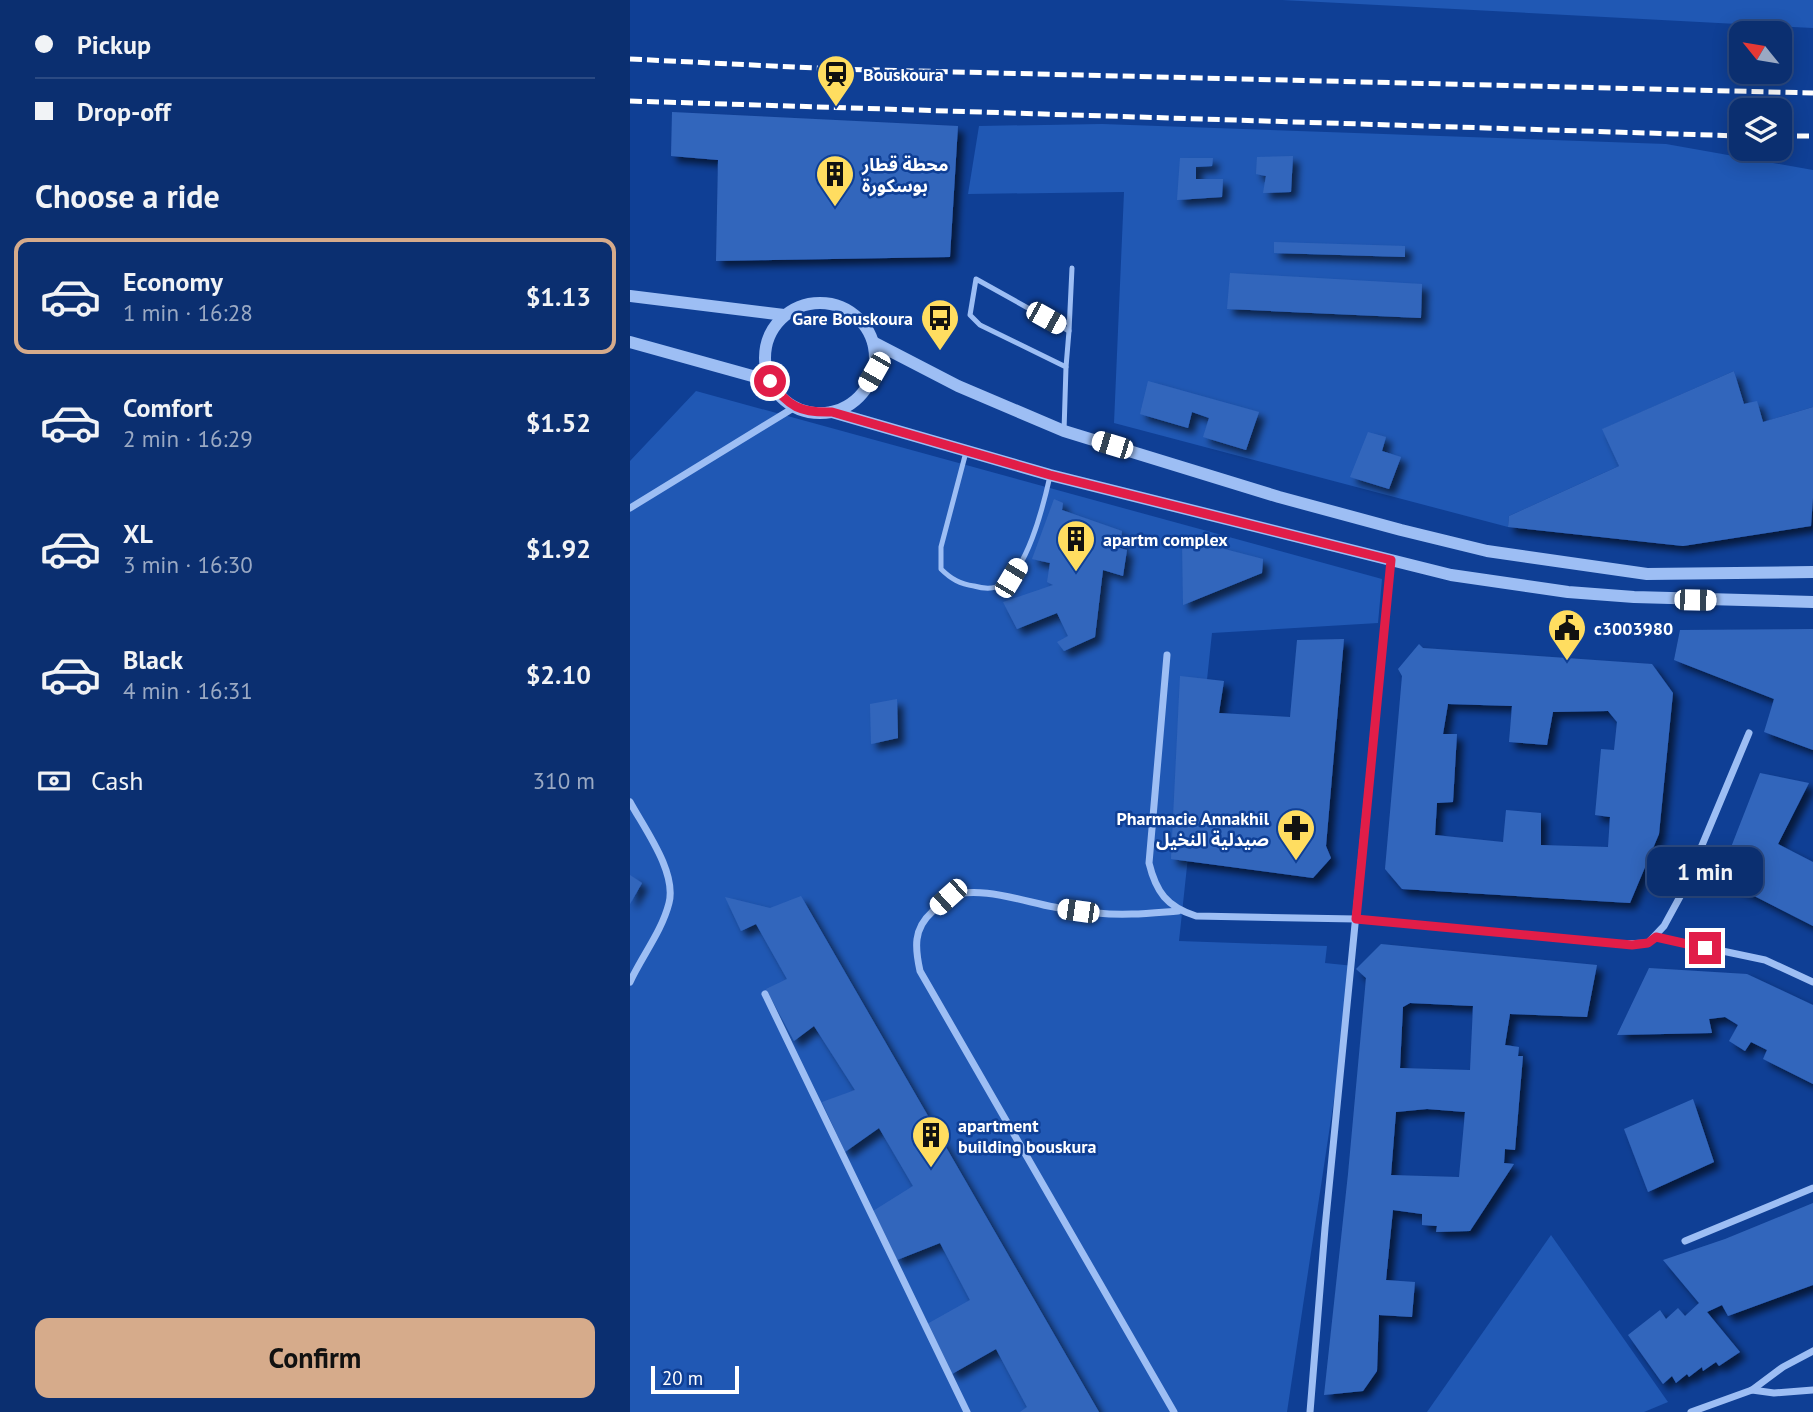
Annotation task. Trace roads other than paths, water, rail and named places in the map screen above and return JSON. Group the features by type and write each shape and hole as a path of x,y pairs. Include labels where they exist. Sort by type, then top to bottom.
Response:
{"street":[{"path":"630,296 784,315"},
{"path":"810,303 838,304 855,314 873,341 874,372 860,396 832,412 813,413 795,407 781,397 770,381 765,353 772,330 784,315 810,303"},
{"path":"873,341 958,386 1064,431 1279,497 1487,551 1647,574 1813,572"},
{"path":"630,342 770,381"},
{"path":"630,508 795,407"},
{"path":"832,412 1050,475 1451,575 1569,592 1695,600 1813,602"},
{"path":"1310,1412 1325,1228 1391,560"},
{"path":"1167,655 1149,863 1153,881 1178,911"},
{"path":"1174,1412 920,971 915,947 918,930 929,914 948,897 990,893 1055,908 1101,914 1132,915 1178,911 1196,916 1356,919 1632,945 1648,943 1656,937 1682,893 1749,733"},
{"path":"630,802 659,853 670,887 670,901 659,929 630,982"},
{"path":"1656,937 1765,960 1813,982"},
{"path":"765,994 967,1412"},
{"path":"1685,1241 1813,1188"},
{"path":"1691,1412 1752,1390 1774,1373 1813,1351"},
{"path":"1752,1390 1774,1393 1813,1390"}],"lane":[{"path":"1064,431 1073,268"},
{"path":"1066,367 980,325 970,315 976,279 1069,331"},
{"path":"966,452 941,547 941,569 950,578 964,584 981,588 997,587 1011,578 1030,542 1044,503 1050,475"}],"railway":[{"path":"630,59 835,69 1813,93"},
{"path":"630,101 1729,136"},
{"path":"1792,136 1813,136"}],"place":[{"name":"Bouskoura","path":"836,108"},
{"name":"محطة قطار بوسكورة","path":"835,208"},
{"name":"Gare Bouskoura","path":"940,352"},
{"name":"apartm complex","path":"1076,573"},
{"name":"c3003980","path":"1567,662"},
{"name":"Pharmacie Annakhil صيدلية النخيل","path":"1296,862"},
{"name":"apartment building bouskura","path":"931,1169"}]}
